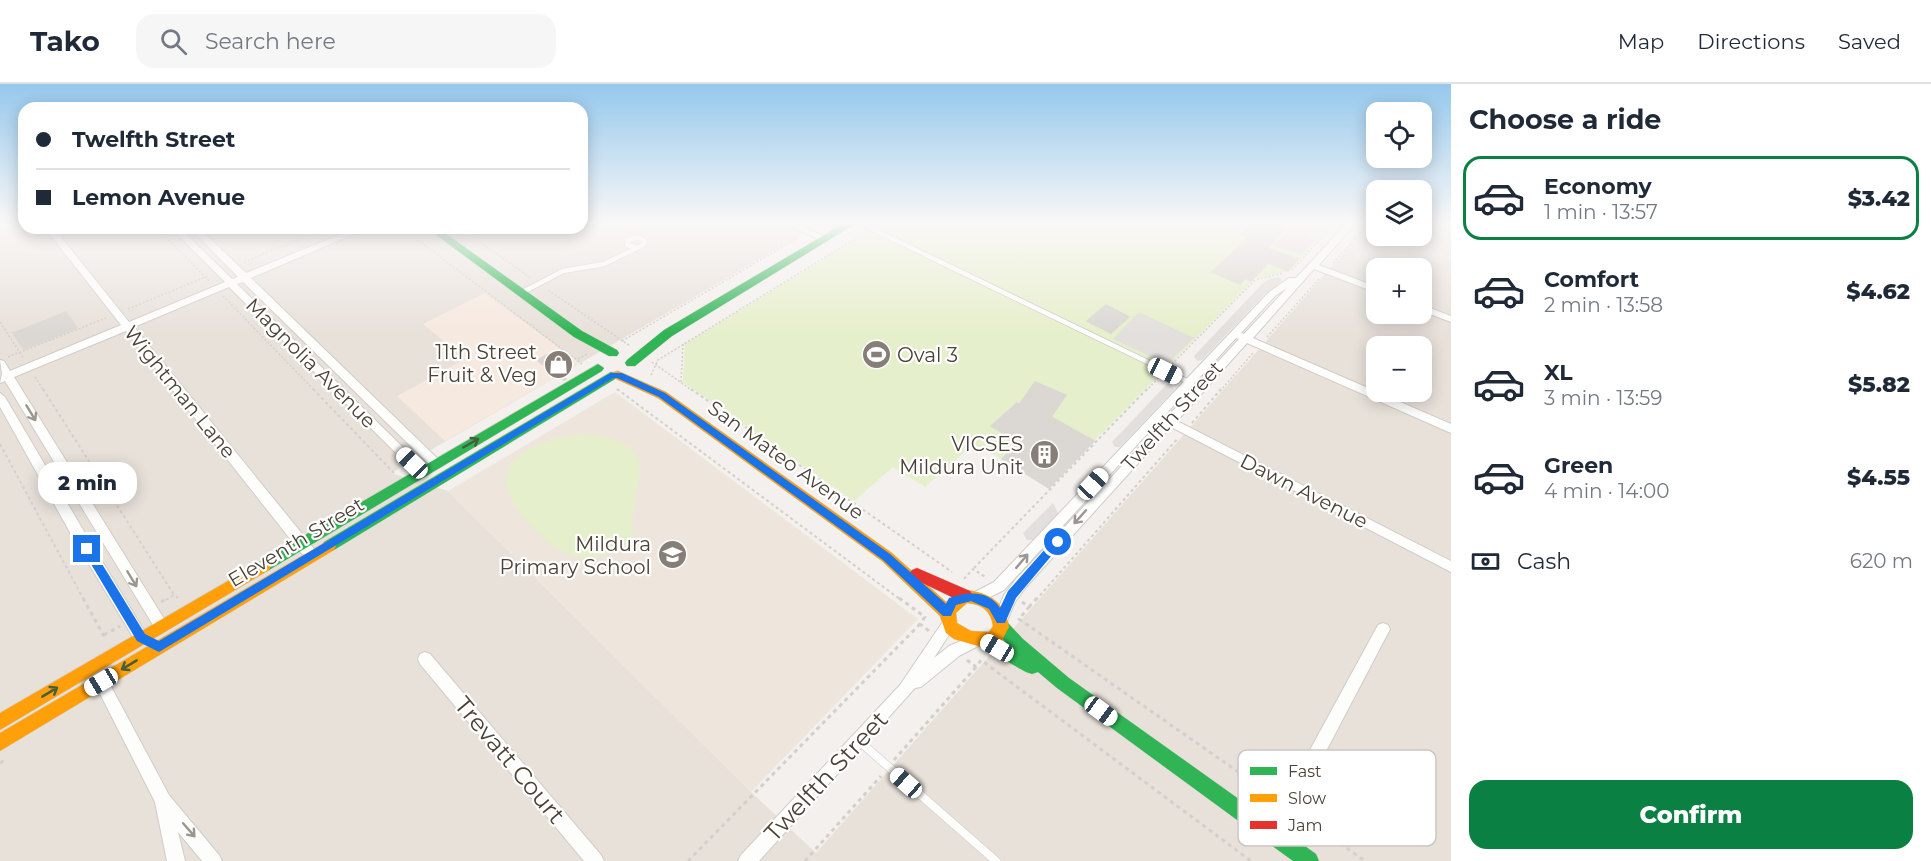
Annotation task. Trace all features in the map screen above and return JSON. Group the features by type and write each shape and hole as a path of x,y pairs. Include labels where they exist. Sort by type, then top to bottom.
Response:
{"main road":[{"path":"475,260 578,334 616,353 635,357 668,333 789,260"},
{"path":"578,334 598,364"},
{"name":"Eleventh Street","path":"0,722 584,376 616,353"},
{"name":"Eleventh Street","path":"0,743 597,385 627,371 635,357"},
{"name":"San Mateo Avenue","path":"635,357 662,395"},
{"name":"San Mateo Avenue","path":"598,364 602,373 615,375 662,395 887,557 941,587 971,597"},
{"path":"436,464 440,479"},
{"path":"422,472 440,479"},
{"name":"San Mateo Avenue","path":"887,557 948,619"},
{"path":"1063,683 980,642 959,635 948,619 953,602 971,597 993,606 1001,623 1017,644 1063,683 1238,810"},
{"path":"980,642 994,639 1001,623"},
{"path":"141,638 159,646 161,626"},
{"path":"1288,846 1309,861"}],"street":[{"name":"Wightman Lane","path":"75,260 312,555"},
{"name":"Magnolia Avenue","path":"208,260 422,472"},
{"name":"Magnolia Avenue","path":"228,260 436,464"},
{"path":"161,626 3,371 27,364 269,260"},
{"path":"240,272 273,260"},
{"name":"Twelfth Street","path":"1001,623 1012,595 1163,418 1189,382 1319,260"},
{"path":"1310,270 1327,271 1366,286"},
{"path":"252,304 267,298"},
{"path":"266,318 281,312"},
{"path":"1432,312 1451,319"},
{"path":"282,335 297,328"},
{"name":"Twelfth Street","path":"971,597 999,586 1163,418 1239,336"},
{"path":"1239,336 1451,429"},
{"path":"298,350 313,343"},
{"path":"323,375 338,368"},
{"path":"350,401 364,394"},
{"path":"0,397 141,638"},
{"name":"Dawn Avenue","path":"1163,418 1451,567"},
{"path":"379,430 393,423"},
{"name":"Twelfth Street","path":"747,861 905,690 940,639 948,619"},
{"path":"1317,750 1383,629"},
{"name":"Twelfth Street","path":"905,690 954,651 980,642"},
{"name":"Trevatt Court","path":"425,659 595,861"},
{"path":"101,682 163,801 213,861"},
{"path":"163,801 176,861"}],"lane":[{"path":"521,294 563,271 604,264 611,260"},
{"path":"937,260 1189,382"},
{"path":"859,740 996,861"}],"path":[{"path":"188,260 394,473"},
{"path":"240,272 263,260"},
{"path":"445,260 583,363 574,368 584,376"},
{"path":"761,260 622,341 635,357 655,364 963,580 1255,280 1291,271 1301,260"},
{"path":"655,364 683,344 819,260"},
{"path":"1238,772 1018,619 1336,260"},
{"path":"211,284 225,278"},
{"path":"0,322 174,595 177,599 186,593"},
{"path":"681,382 683,344"},
{"path":"597,385 607,392 615,387 925,617 688,861"},
{"path":"0,444 104,635 130,620"},
{"path":"973,569 999,586"},
{"path":"150,608 174,595"},
{"path":"1012,595 1029,607"},
{"path":"920,624 940,639"},
{"path":"954,651 976,667 981,660 1251,861"},
{"path":"1344,846 1365,861"}],"shaded area":[{"path":"0,260 758,260 391,473 448,491 751,792 816,853 1337,260 1366,260 1366,324 1432,324 1432,260 1451,260 1451,861 0,861"},
{"path":"1279,277 1282,281 1265,294 1202,360 1197,361 1194,356 1262,284 1269,279"},
{"path":"485,293 580,363 445,441 397,396 465,359 423,324"},
{"path":"1139,312 1194,338 1167,364 1113,339"},
{"path":"1169,382 1174,390 1120,447 1115,447 1112,442"},
{"name":"Mildura Primary School","path":"615,392 918,619 751,792 448,491"},
{"path":"1053,503 1058,513 1033,540 1027,540 1023,533"}],"green space":[{"path":"822,260 1299,260 1289,271 1254,279 1094,441 1066,425 1012,450 1002,459 978,446 971,446 925,487 893,467 854,501 683,382 685,344"},
{"path":"583,434 611,439 628,447 637,457 640,470 633,519 633,539 615,551 584,558 571,556 560,550 536,530 518,510 508,492 506,476 512,463 523,452 560,438"}],"building":[{"path":"1224,260 1297,260 1288,271 1268,263 1251,281 1245,278 1240,284 1212,272"},
{"path":"1106,305 1129,317 1111,333 1087,321"},
{"path":"66,312 77,328 24,349 13,333"},
{"name":"11th Street Fruit & Veg","path":"549,354 567,368 562,369 566,379 564,380 537,360"},
{"path":"1035,382 1066,395 1051,417 1094,441 1049,488 1002,459 1019,442 991,426 1017,403 1019,405"}],"traffic: fast":[{"path":"476,260 578,334 613,353"},
{"path":"631,363 668,333 789,260"},
{"path":"264,566 598,368"},
{"path":"329,546 611,376"},
{"path":"1001,627 1017,644 1063,683 1238,810"},
{"path":"987,642 1032,667"},
{"path":"1288,846 1309,861"}],"traffic: slow":[{"path":"618,375 662,395 887,557 947,613"},
{"path":"0,743 329,546"},
{"path":"0,722 264,566"},
{"path":"965,596 985,601 998,613 1001,627 994,639 970,638 959,634 952,628 948,620 948,612 953,604 965,596"}],"traffic: jam":[{"path":"917,574 965,596"}],"place":[{"name":"Oval 3","path":"876,355"},
{"name":"11th Street Fruit & Veg","path":"558,364"},
{"name":"VICSES Mildura Unit","path":"1044,455"},
{"name":"Mildura Primary School","path":"672,555"}],"route":[{"path":"87,549 141,638 159,646 611,375 618,375 662,395 887,557 933,597 947,613 949,607 958,598 971,596 978,597 993,606 1001,619 1009,599 1020,583 1058,542"}]}
